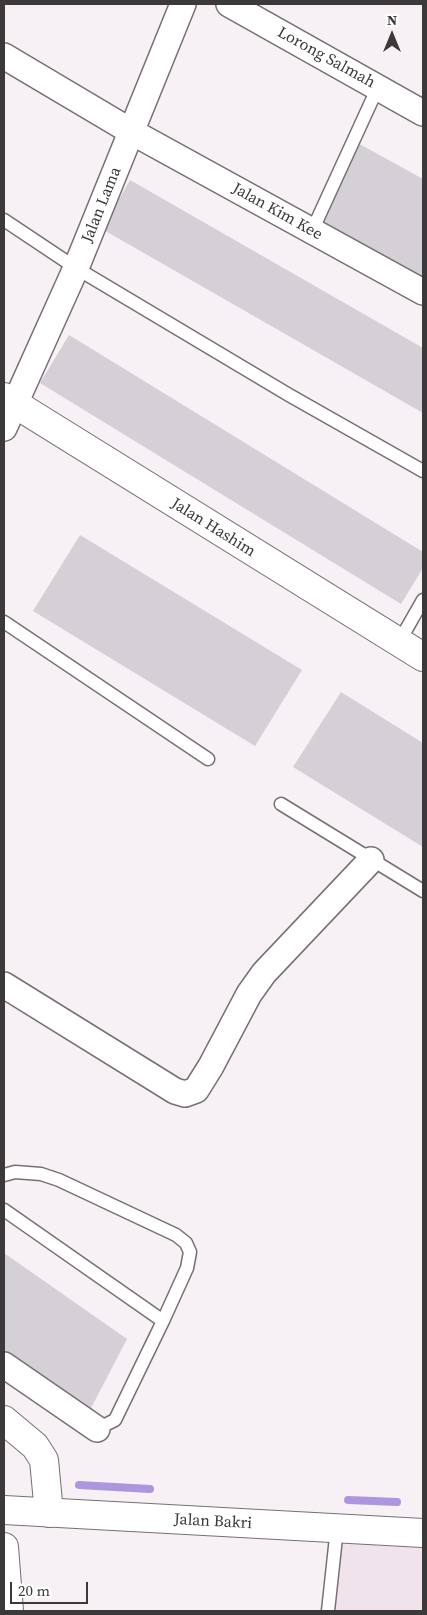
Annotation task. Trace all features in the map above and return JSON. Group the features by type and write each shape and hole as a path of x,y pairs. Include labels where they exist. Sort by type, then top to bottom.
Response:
{"street":[{"name":"Jalan Lama","path":"7,410 76,268 183,4"},
{"name":"Lorong Salmah","path":"229,4 423,113"},
{"name":"Jalan Kim Kee","path":"4,56 132,132 423,292"},
{"name":"Jalan Hashim","path":"7,410 423,657"},
{"path":"4,985 175,1091 185,1094 196,1090 211,1066 249,994 264,973 370,860"},
{"path":"4,1366 97,1430"},
{"path":"6,1417 35,1446 44,1460 49,1513"},
{"name":"Jalan Bakri","path":"4,1510 423,1533"},
{"path":"4,1547 9,1611"}],"lane":[{"path":"312,231 378,87"},
{"path":"4,220 76,268 281,390 423,471"},
{"path":"399,642 423,600"},
{"path":"4,622 208,759"},
{"path":"281,804 423,891"},
{"path":"4,1175 15,1172 41,1174 59,1180 176,1235 186,1243 190,1252 189,1260 163,1321 115,1420 97,1430"},
{"path":"4,1210 163,1321"},
{"path":"328,1611 337,1528"}],"shaded area":[{"path":"329,1541 423,1547 423,1611 321,1611"}],"building":[{"path":"354,141 423,179 423,277 320,220"},
{"path":"130,180 423,348 423,413 102,229"},
{"path":"69,335 423,552 423,568 401,604 40,383"},
{"path":"80,535 302,670 255,746 33,611"},
{"path":"341,692 423,743 423,847 293,767"},
{"path":"4,1253 127,1339 89,1412 4,1353"}],"waterway":[{"path":"79,1485 150,1489"},
{"path":"348,1500 397,1502"}]}
